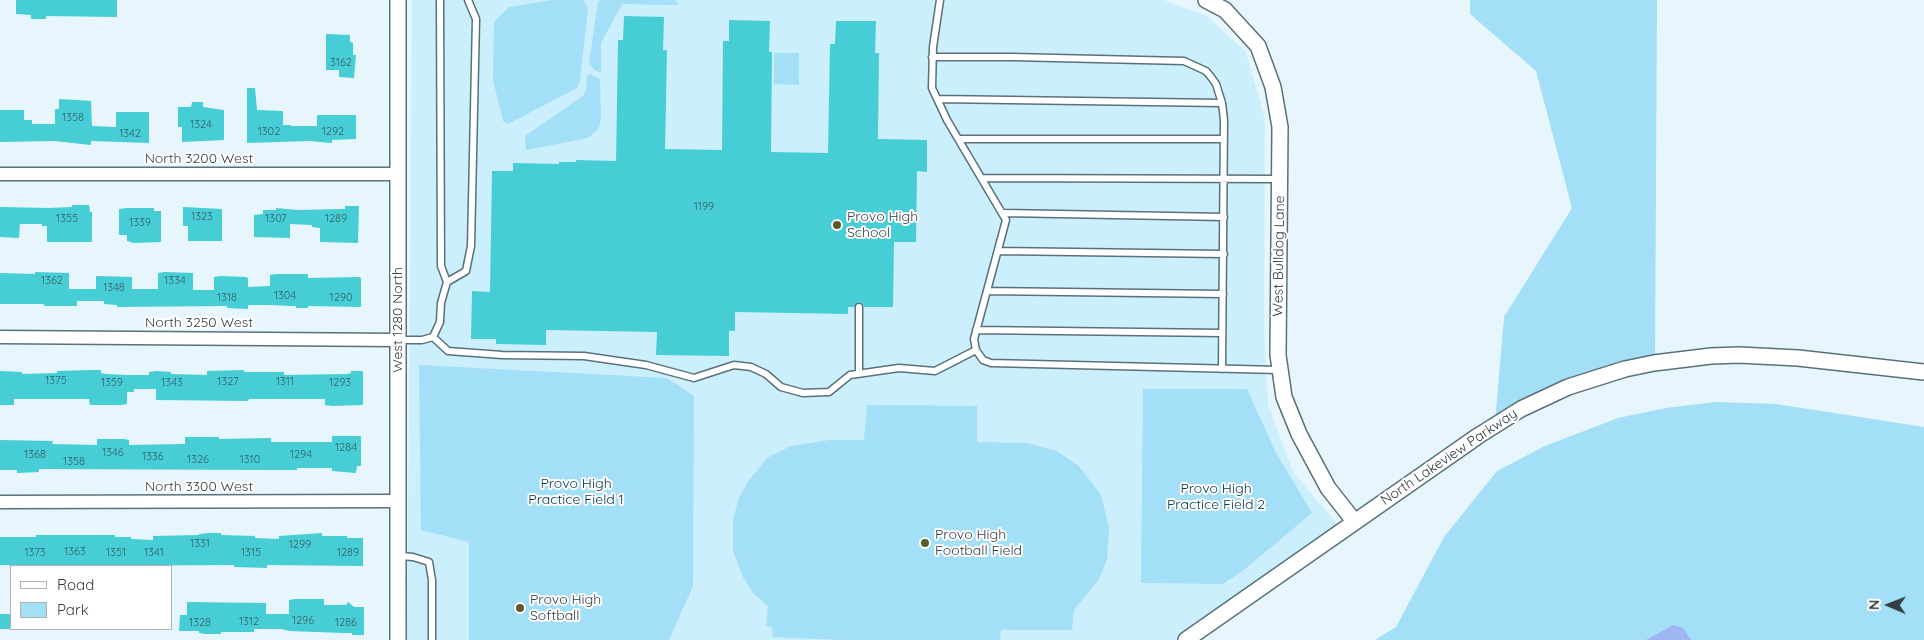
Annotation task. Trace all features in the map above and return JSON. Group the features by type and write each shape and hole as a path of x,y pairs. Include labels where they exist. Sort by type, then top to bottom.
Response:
{"street":[{"name":"West 1280 North","path":"398,0 398,640"},
{"name":"West Bulldog Lane","path":"1206,0 1225,10 1258,46 1273,87 1280,127 1278,354 1284,397 1298,434 1328,488 1354,521"},
{"name":"North 3200 West","path":"0,174 398,174"},
{"name":"North 3250 West","path":"0,337 398,340"},
{"name":"North Lakeview Parkway","path":"1186,640 1478,436 1521,409 1568,387 1625,369 1684,358 1739,355 1798,358 1924,372"},
{"name":"North 3300 West","path":"0,502 398,502"}],"lane":[{"path":"440,0 441,266 448,282"},
{"path":"398,340 422,340 433,337 440,322 441,303 448,282 466,271 471,246 476,19 468,0"},
{"path":"940,0 932,57 932,88 958,139 1004,213 1006,220 974,339 976,350 983,360 991,363 1280,370"},
{"path":"932,57 1184,61 1206,71 1216,84 1222,103 1224,139 1222,369"},
{"path":"938,99 1222,103"},
{"path":"958,139 1224,139"},
{"path":"982,178 1280,179"},
{"path":"1004,213 1224,217"},
{"path":"998,250 1224,254"},
{"path":"987,290 1223,294"},
{"path":"859,307 859,374"},
{"path":"976,330 1222,333"},
{"path":"433,337 448,351 502,355 584,356 646,366 694,378 734,365 751,367 766,374 781,387 803,393 829,392 850,375 899,368 935,371 976,350"},
{"path":"398,556 413,557 429,562 432,580 432,640"}],"shaded area":[{"name":"Provo High School","path":"412,0 1163,0 1207,16 1246,52 1265,119 1264,330 1268,404 1293,472 1347,536 1195,640 407,640"},
{"path":"1673,625 1683,628 1691,640 1646,640"}],"green space":[{"path":"551,0 583,0 588,8 580,81 577,88 508,124 503,121 493,80 494,22 509,7"},
{"path":"601,0 675,0 679,5 622,4 601,43 601,73 594,70 589,63 598,2"},
{"path":"1470,0 1657,0 1655,362 1495,422 1504,317 1572,208 1536,71 1470,14"},
{"path":"774,53 799,53 799,85 774,84"},
{"path":"590,74 600,79 601,117 599,128 588,138 526,150 525,136 583,96 586,90 587,76"},
{"name":"Provo High Practice Field 1","path":"419,365 667,378 694,396 693,586 669,640 469,640 469,542 421,530"},
{"name":"Provo High Practice Field 2","path":"1143,389 1247,389 1276,453 1312,513 1245,569 1223,584 1141,583"},
{"path":"1715,402 1776,404 1924,427 1924,640 1375,640 1396,627 1444,537 1497,471 1545,446 1618,418 1666,408"},
{"path":"867,405 977,406 977,442 1027,443 1057,451 1079,466 1101,495 1109,528 1107,560 1099,579 1074,610 1072,630 1001,630 1000,640 839,640 773,637 772,627 766,626 768,606 754,594 743,577 733,551 733,521 738,500 747,483 767,458 791,446 829,440 864,440"}],"building":[{"path":"16,0 117,0 117,17 46,16 46,19 31,19 31,15 16,14"},
{"name":"Provo High School","path":"624,16 664,17 663,50 667,50 665,149 722,150 723,41 729,41 729,20 770,21 769,52 772,52 771,152 828,153 830,44 835,44 836,21 876,21 875,53 879,53 878,139 927,140 927,172 917,171 916,242 894,242 893,307 864,307 859,302 854,307 848,307 848,314 735,312 735,331 729,331 729,356 656,355 657,332 546,330 546,345 496,344 496,339 471,339 472,291 490,292 492,171 513,171 513,163 559,164 559,162 576,162 576,160 616,161 618,40 623,40"},
{"path":"326,34 350,35 350,42 353,43 353,55 356,55 354,78 339,77 339,70 326,70"},
{"path":"247,88 255,88 257,110 283,111 283,125 317,126 317,115 356,115 356,139 332,140 332,143 309,141 247,143"},
{"path":"59,99 91,101 92,126 116,127 116,112 149,112 149,143 91,141 91,145 54,141 0,142 0,110 24,110 24,120 32,120 32,124 55,124 55,109 59,109"},
{"path":"192,102 203,102 203,107 224,110 224,140 182,142 182,127 178,127 178,107 191,107"},
{"path":"72,205 89,205 90,212 92,212 92,242 47,242 47,226 42,226 42,224 20,224 19,238 0,237 0,207 49,208 72,207"},
{"path":"345,206 359,206 358,243 320,242 320,228 312,227 312,225 290,224 290,238 254,237 254,215 263,214 263,210 276,210 276,208 298,210 345,209"},
{"path":"183,207 222,209 222,241 188,241 188,226 183,226"},
{"path":"154,208 154,211 161,211 161,242 134,243 127,241 127,235 119,235 119,209"},
{"path":"35,272 69,273 69,289 96,289 96,276 132,277 132,289 158,289 158,273 165,272 193,273 193,290 214,290 214,277 221,276 246,277 248,278 248,287 270,286 270,275 277,274 308,274 308,278 359,277 361,278 361,307 308,306 308,308 296,308 296,306 248,305 248,309 227,308 227,306 117,307 117,305 104,304 104,301 77,301 77,306 0,304 0,273 35,274"},
{"path":"101,370 101,373 106,374 127,375 149,375 149,372 156,371 171,372 171,374 207,375 207,371 244,370 244,372 284,372 284,375 347,374 351,373 351,371 363,371 363,405 325,405 325,399 249,399 248,401 156,400 156,389 134,389 134,392 127,392 127,404 121,405 90,405 89,399 14,399 14,405 0,405 0,371 22,372 22,374"},
{"path":"332,436 361,436 361,466 357,466 356,473 332,471 332,468 297,468 297,470 39,469 39,472 17,473 17,470 0,470 0,440 53,441 52,444 97,445 97,439 124,439 129,440 129,445 185,444 185,437 219,437 219,439 271,438 271,442 332,442"},
{"path":"221,533 221,535 279,539 279,536 322,533 322,536 363,538 363,566 267,565 267,568 234,567 234,565 0,565 0,537 115,535 115,537 153,540 153,536"},
{"path":"324,599 324,605 346,605 348,602 354,607 364,607 364,635 281,629 254,629 254,632 221,632 221,634 179,631 180,615 187,615 187,602 266,603 266,614 289,614 289,600"},
{"path":"0,614 10,614 10,629 0,629"}],"place":[{"name":"Provo High School","path":"837,225"},
{"name":"Provo High Football Field","path":"925,543"},
{"name":"Provo High Softball","path":"520,608"}]}
